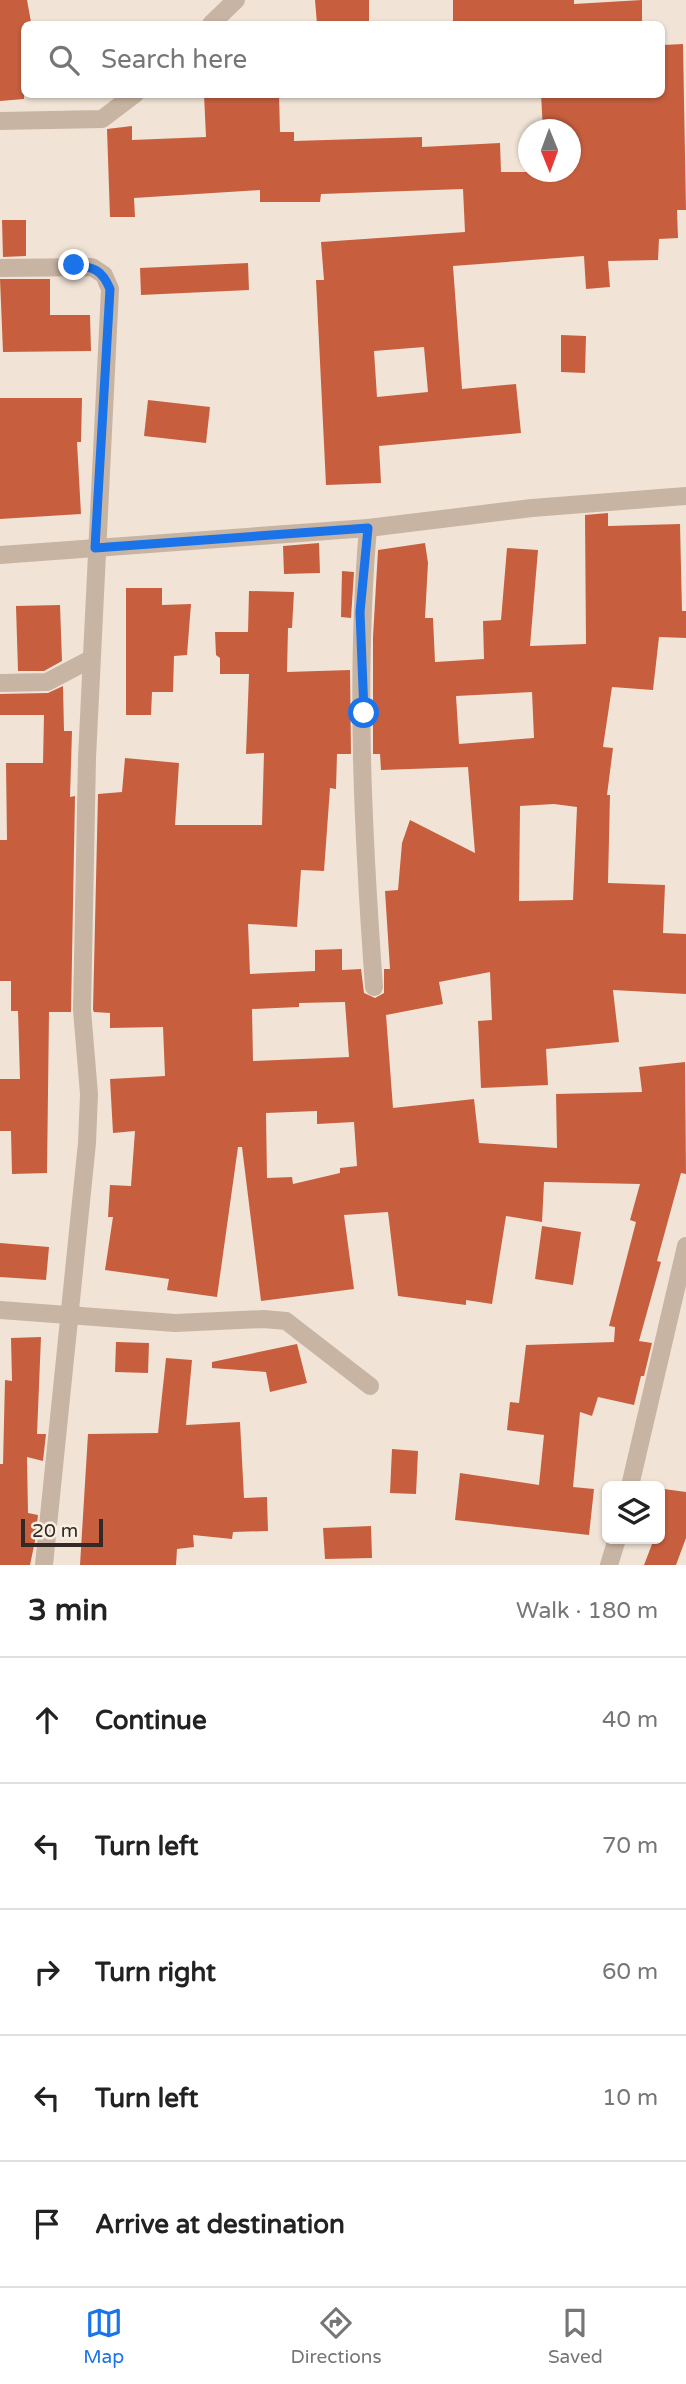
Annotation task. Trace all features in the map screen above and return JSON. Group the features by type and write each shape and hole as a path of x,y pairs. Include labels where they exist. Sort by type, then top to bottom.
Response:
{"street":[{"path":"214,21 236,0"},
{"path":"0,121 102,119 130,98"},
{"path":"0,268 92,267 104,275 110,289 91,659 82,1010 89,1107 71,1317 44,1565"},
{"path":"0,555 368,528 532,508 686,496"},
{"path":"368,528 360,612 362,827 374,987"},
{"path":"0,683 47,682 91,659"},
{"path":"631,1481 686,1246"},
{"path":"0,1310 175,1323 264,1319 286,1321 370,1386"},
{"path":"609,1565 615,1544"}],"building":[{"path":"0,0 27,0 31,21 21,21 21,98 24,99 0,101"},
{"path":"315,0 369,0 369,21 317,21"},
{"path":"453,0 574,0 574,4 642,0 642,21 453,21"},
{"path":"683,44 686,210 677,210 678,238 659,239 658,260 608,261 610,287 586,289 584,256 453,266 462,389 516,384 521,433 379,446 381,483 326,485 316,280 324,280 321,242 465,232 463,189 321,194 320,202 260,202 260,190 134,198 135,217 110,217 107,129 132,126 132,140 206,137 204,98 279,98 280,132 294,132 294,141 422,137 422,147 500,143 501,172 518,172 518,182 581,182 581,119 542,119 541,98 665,98 665,45","holes":["424,347 428,392 377,397 374,351"]},
{"path":"2,220 26,220 26,256 3,257"},
{"path":"248,263 249,290 141,295 140,268"},
{"path":"0,279 50,279 50,315 90,315 91,351 3,352"},
{"path":"561,335 586,336 585,373 561,372"},
{"path":"0,398 82,398 81,442 77,442 81,514 0,519"},
{"path":"148,400 210,407 206,443 144,436"},
{"path":"608,513 608,526 680,524 682,611 686,611 686,638 659,637 653,690 612,687 603,747 613,748 607,795 610,795 608,883 665,885 663,933 686,934 686,994 613,990 619,1042 546,1049 548,1085 481,1088 478,1021 492,1020 490,972 439,982 443,1004 386,1015 393,1108 474,1099 479,1143 557,1148 556,1094 642,1092 639,1067 685,1062 686,1174 681,1173 657,1261 661,1262 639,1341 652,1343 644,1376 641,1376 634,1405 598,1397 592,1416 580,1412 573,1487 594,1489 589,1535 455,1520 460,1473 539,1485 544,1435 507,1430 510,1402 519,1403 526,1345 614,1342 615,1327 609,1326 636,1222 630,1220 640,1184 544,1182 542,1222 506,1216 492,1304 466,1300 466,1305 398,1296 388,1212 344,1215 354,1289 261,1301 242,1147 238,1147 217,1297 167,1290 169,1279 105,1270 113,1217 108,1217 110,1185 131,1186 135,1131 113,1133 110,1079 165,1076 163,1027 110,1028 110,1013 93,1010 98,794 122,792 125,758 179,763 175,825 262,825 264,753 246,754 249,674 220,674 220,658 216,655 215,632 248,632 249,591 294,592 292,628 288,628 287,672 350,670 351,754 337,754 336,789 330,788 324,871 301,870 297,927 248,924 250,974 315,971 315,950 342,949 342,970 361,969 364,993 375,998 384,993 384,969 390,969 385,891 398,890 402,843 410,820 475,853 468,767 381,770 380,754 373,754 373,637 378,550 425,543 428,563 425,618 433,618 435,662 484,659 483,621 501,620 507,548 538,550 530,646 586,644 585,515","holes":["532,692 534,738 459,744 456,696","554,804 577,807 573,900 519,901 520,806","345,1002 349,1057 253,1061 252,1009 299,1007 299,1003","317,1111 317,1124 354,1122 357,1166 340,1168 340,1173 293,1184 292,1177 267,1178 266,1113"]},
{"path":"319,543 320,573 284,574 283,546"},
{"path":"342,571 354,572 351,618 341,617"},
{"path":"126,588 162,588 162,605 191,604 187,655 174,656 173,692 152,692 151,715 126,715"},
{"path":"60,605 62,661 44,671 18,671 16,606"},
{"path":"63,686 64,731 72,731 70,797 75,796 71,1012 49,1012 47,1173 12,1174 11,1131 0,1131 0,1079 20,1079 18,1011 11,1011 11,981 0,981 0,840 7,840 6,763 43,763 44,715 0,715 0,694 48,693"},
{"path":"542,1226 581,1232 573,1285 535,1279"},
{"path":"0,1243 49,1247 46,1280 0,1277"},
{"path":"41,1337 37,1434 46,1434 43,1461 27,1457 28,1513 38,1515 35,1541 30,1565 0,1565 0,1464 3,1464 5,1380 12,1381 11,1338"},
{"path":"116,1342 149,1343 148,1373 115,1372"},
{"path":"297,1344 307,1383 270,1392 266,1372 212,1368 212,1362"},
{"path":"166,1358 192,1360 186,1425 240,1422 244,1498 267,1497 268,1531 233,1532 232,1539 193,1535 194,1547 177,1549 176,1565 80,1565 88,1434 158,1433"},
{"path":"392,1449 418,1451 416,1494 390,1493"},
{"path":"665,1489 686,1492 686,1538 676,1565 644,1565 652,1544 665,1544"},
{"path":"371,1526 372,1558 325,1559 323,1528"}],"route":[{"path":"74,265 92,267 104,275 110,289 95,548 368,528 360,612 364,713"}]}
